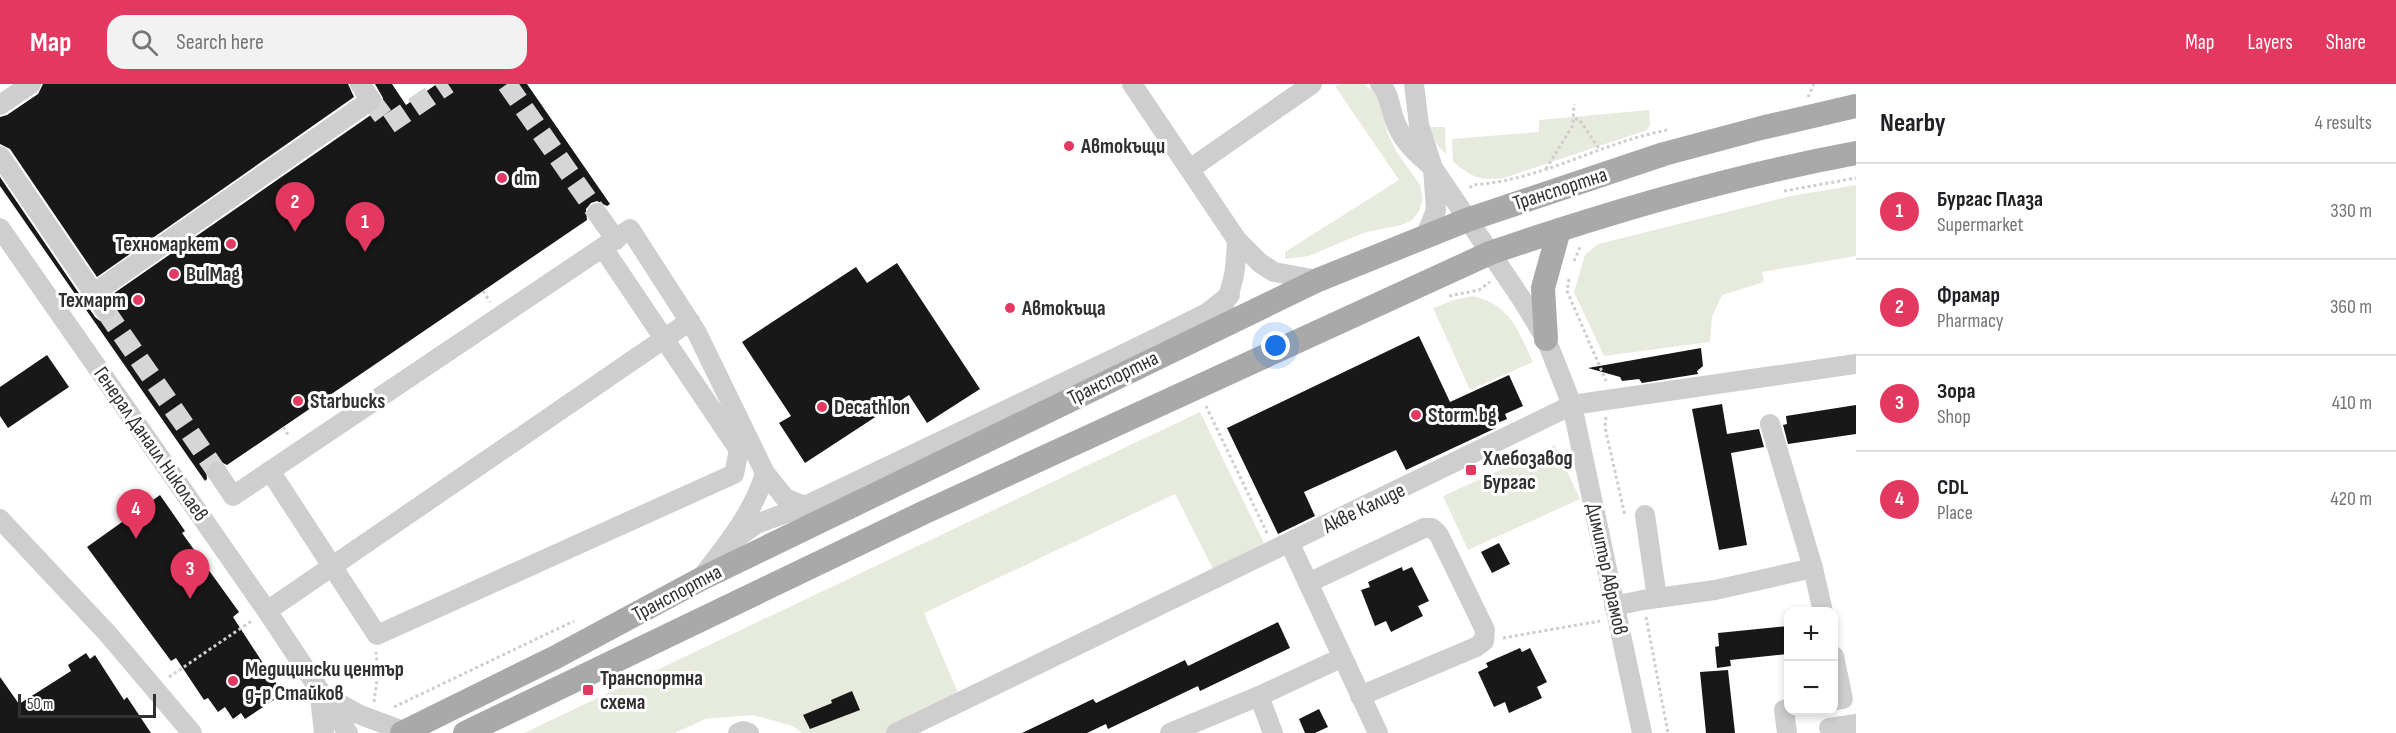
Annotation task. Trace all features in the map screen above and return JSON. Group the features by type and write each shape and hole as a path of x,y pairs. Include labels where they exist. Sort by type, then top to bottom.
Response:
{"main road":[{"name":"Транспортна","path":"404,732 554,658 701,579 1318,280 1467,220 1664,154 1856,106"},
{"name":"Транспортна","path":"465,733 926,512 1490,253 1561,249 1699,189 1802,163 1856,153"},
{"path":"1546,339 1543,288 1561,249"}],"street":[{"path":"0,105 31,84"},
{"path":"94,293 371,100 360,84"},
{"path":"1132,84 1237,240 1260,263 1274,272 1318,280"},
{"path":"1190,169 1312,84"},
{"path":"1414,84 1419,125 1433,168 1436,210 1425,237"},
{"path":"1384,86 1393,116 1407,144 1433,168"},
{"path":"0,156 105,310"},
{"name":"Димитър Аврамов","path":"1433,168 1546,339 1572,405 1642,733"},
{"path":"270,471 376,635 734,474 739,450 663,339 609,244 597,213"},
{"name":"Генерал Данаил Николаев","path":"0,228 267,610 348,733"},
{"path":"216,472 232,496 630,230 690,321 765,473 785,498 805,506"},
{"path":"1208,332 1230,295 1236,268 1237,240"},
{"path":"724,548 756,524 805,506 1207,314 1230,295"},
{"path":"267,610 690,321"},
{"path":"1136,348 1166,353"},
{"name":"Акве Калиде","path":"896,733 1572,405 1856,364"},
{"path":"1770,424 1813,568 1822,607"},
{"path":"701,579 724,548 756,495 765,473"},
{"path":"1645,515 1650,599"},
{"path":"0,519 108,634 192,733"},
{"path":"1308,583 1424,528 1432,528 1439,535 1485,630 1484,641 1476,647 1360,696"},
{"path":"1282,547 1308,583 1341,658 1378,733"},
{"path":"1615,612 1650,599 1715,590 1813,568"},
{"path":"1170,733 1259,696 1341,658"},
{"path":"1834,661 1844,698"},
{"path":"320,692 358,714 404,732"},
{"path":"320,692 324,733"},
{"path":"1259,696 1274,733"},
{"path":"1785,715 1787,733"},
{"path":"1828,724 1856,724"},
{"path":"738,733 743,731 749,733"}],"path":[{"path":"1546,169 1573,125 1574,104"},
{"path":"1575,119 1579,119 1600,150"},
{"path":"1779,192 1856,178"},
{"path":"1561,249 1582,243 1561,249"},
{"path":"1446,297 1479,290 1503,274"},
{"path":"1570,275 1567,291 1607,383 1605,427 1625,519"},
{"path":"1205,405 1282,547"},
{"path":"1650,599 1668,733"},
{"path":"153,687 267,610"},
{"path":"1484,641 1615,612"},
{"path":"394,707 574,621"},
{"path":"373,706 378,674 376,635"}],"shaded area":[{"path":"1364,84 1374,92 1379,100 1387,132 1396,151 1420,185 1423,200 1412,220 1401,225 1363,233 1309,256 1285,259 1285,252 1399,180 1335,86"},
{"path":"1649,110 1650,124 1647,130 1504,178 1476,177 1453,162 1452,139 1539,132 1539,120"},
{"path":"1430,127 1445,127 1446,154 1435,142"},
{"path":"1856,185 1856,256 1762,272 1764,282 1722,295 1712,317 1710,342 1604,356 1574,292 1585,255 1598,244 1791,196"},
{"path":"1472,296 1495,305 1504,312 1517,329 1533,362 1470,390 1433,308"},
{"path":"1200,412 1264,543 1213,569 1175,494 924,613 963,704 901,733 802,733 793,726 753,715 705,719 675,733 524,733"},
{"path":"1555,445 1580,499 1468,550 1443,496"}],"building":[{"path":"43,84 348,84 354,97 97,277 10,149 0,144 0,117 7,115 38,94"},
{"path":"375,84 392,84 406,105 437,84 527,84 610,204 607,206 597,201 591,203 586,209 587,220 227,465 217,460 210,462 206,467 207,479 205,481 0,186 0,177 95,317 106,322 112,320 117,310 110,296 378,110 383,98"},
{"path":"897,263 980,389 927,423 909,395 805,463 779,423 791,416 742,342 856,267 867,283"},
{"path":"1419,336 1450,402 1509,375 1523,406 1505,414 1507,419 1495,424 1496,428 1406,470 1396,450 1304,492 1315,516 1278,534 1227,428"},
{"path":"1701,348 1703,366 1697,371 1698,374 1642,383 1639,379 1622,381 1620,377 1588,368"},
{"path":"47,355 69,387 8,428 0,416 0,387"},
{"path":"1722,404 1727,434 1759,429 1764,447 1731,453 1747,545 1719,550 1692,409"},
{"path":"1856,405 1856,434 1788,444 1783,425 1787,424 1786,416"},
{"path":"160,495 185,531 182,533 239,612 233,617 283,694 245,719 241,713 233,719 225,707 218,712 208,698 204,700 176,658 171,661 87,547"},
{"path":"1499,543 1510,564 1492,573 1481,552"},
{"path":"1402,567 1403,571 1412,567 1429,601 1418,606 1423,616 1391,632 1386,621 1375,626 1361,590 1370,587 1368,582"},
{"path":"1278,622 1290,648 1200,691 1198,686 1108,729 1106,724 1087,733 1022,733 1093,699 1096,703 1185,660 1188,666"},
{"path":"1784,626 1784,654 1730,660 1731,666 1717,668 1715,647 1719,646 1718,633"},
{"path":"1520,648 1522,652 1530,648 1547,682 1537,687 1542,698 1509,713 1505,702 1494,707 1478,672 1488,667 1486,663"},
{"path":"86,653 90,659 95,655 124,700 127,697 151,733 0,733 0,677 19,704 71,671 68,665"},
{"path":"1728,670 1735,733 1706,733 1700,672"},
{"path":"852,691 860,710 810,729 803,715 832,703 831,700"},
{"path":"1319,709 1328,727 1315,733 1305,733 1299,719"}],"tunnel":[{"path":"371,100 389,124 448,84"},
{"path":"507,84 597,213"},
{"path":"105,310 217,472"}],"place":[{"name":"Автокъщи","path":"1069,146"},
{"name":"dm","path":"502,178"},
{"name":"Фрамар","path":"295,232"},
{"name":"Техномаркет","path":"231,244"},
{"name":"Бургас Плаза","path":"365,252"},
{"name":"BulMag","path":"174,274"},
{"name":"Техмарт","path":"138,300"},
{"name":"Автокъща","path":"1010,308"},
{"name":"Starbucks","path":"298,401"},
{"name":"Decathlon","path":"822,407"},
{"name":"Storm.bg","path":"1416,415"},
{"name":"Хлебозавод Бургас","path":"1471,470"},
{"name":"CDL","path":"136,539"},
{"name":"Зора","path":"190,599"},
{"name":"Медицински център д-р Стайков","path":"233,681"},
{"name":"Транспортна схема","path":"588,690"}]}
